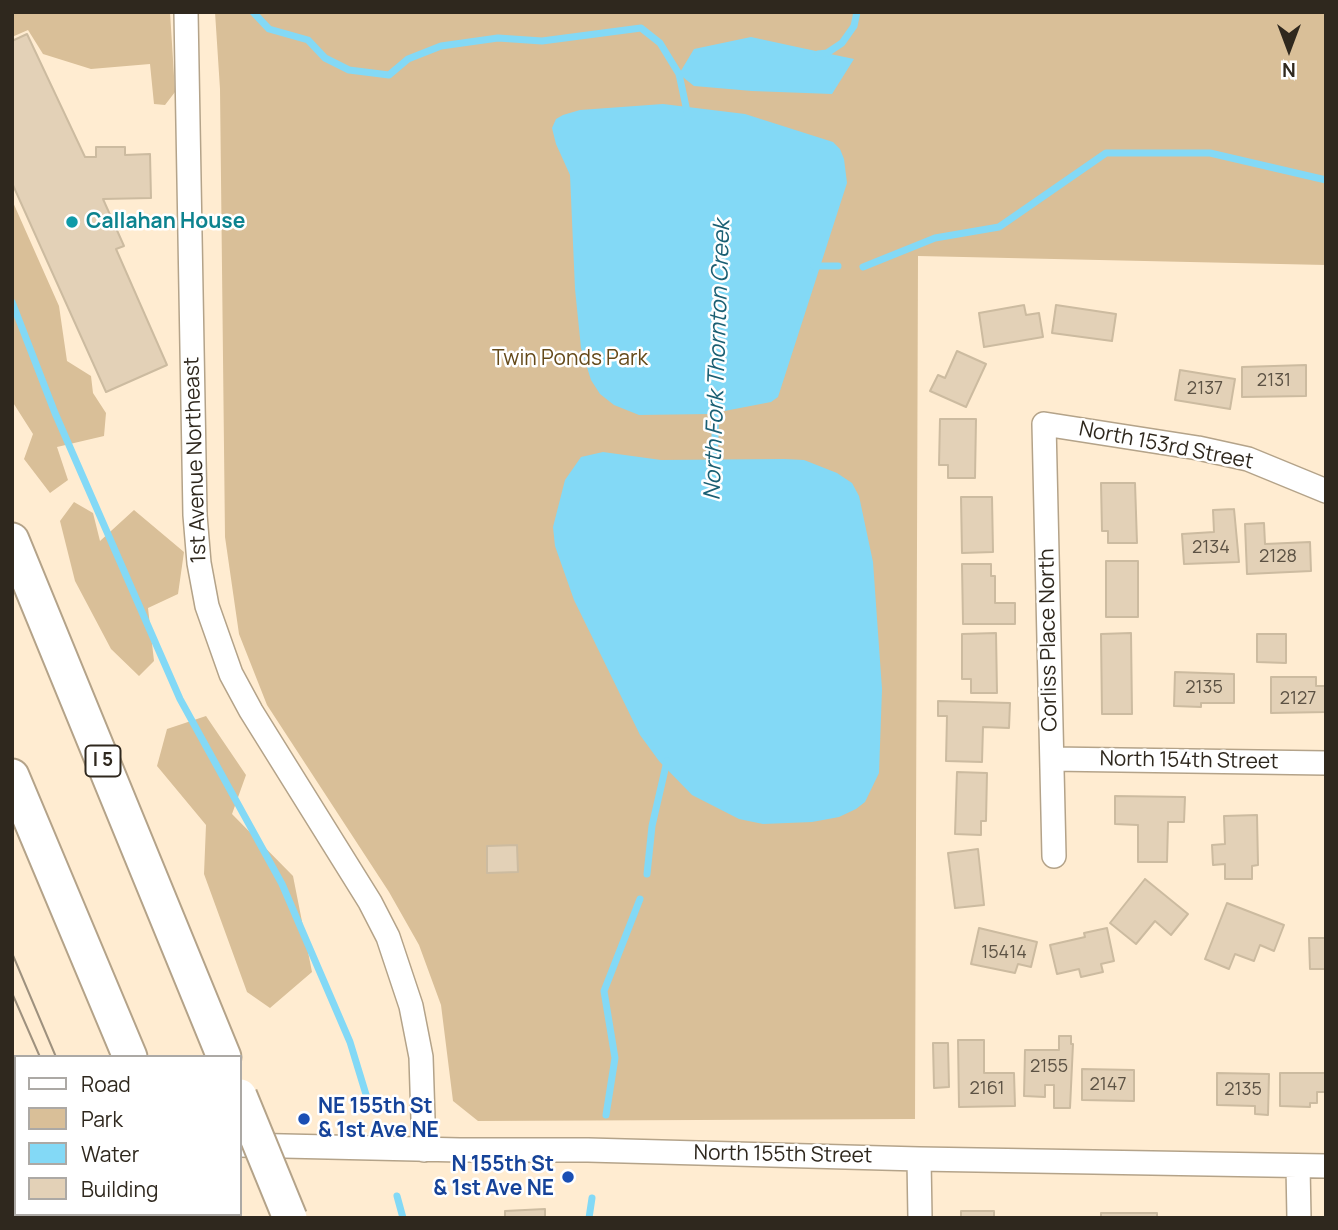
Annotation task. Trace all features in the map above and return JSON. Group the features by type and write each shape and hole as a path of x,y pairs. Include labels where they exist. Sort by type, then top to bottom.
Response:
{"highway":[{"name":"I 5","path":"12,540 223,1055"},
{"path":"12,776 129,1055"},
{"path":"242,1101 290,1218"}],"street":[{"name":"1st Avenue Northeast","path":"186,12 195,515 199,563 207,606 231,674 251,711 370,902 388,937 411,1006 421,1057 424,1150"},
{"name":"North 153rd Street","path":"1044,424 1248,458 1326,491"},
{"name":"Corliss Place North","path":"1044,424 1054,856"},
{"name":"North 154th Street","path":"1052,759 1326,763"},
{"name":"North 155th Street","path":"242,1145 1326,1166"},
{"path":"919,1159 920,1218"},
{"path":"1298,1166 1299,1218"}],"green space":[{"path":"12,12 170,12 175,92 165,105 154,104 150,64 91,69 43,54 28,30 12,37"},
{"name":"Twin Ponds Park","path":"215,12 1326,12 1326,265 918,256 915,1119 478,1121 453,1101 441,1005 419,945 389,892 267,705 239,634 225,537 220,89"},
{"path":"12,200 59,306 67,361 91,376 93,393 106,413 104,436 57,447 68,480 50,493 24,459 33,434 12,401"},
{"path":"74,502 93,513 100,541 134,510 184,552 178,594 148,608 154,661 139,676 111,649 75,581 60,521"},
{"path":"206,716 246,775 232,814 293,876 312,972 270,1008 247,992 204,874 206,825 157,766 167,729"}],"water":[{"path":"751,37 854,59 832,94 694,86 679,74 694,49"},
{"path":"663,104 745,114 833,142 844,159 847,183 778,397 771,402 709,414 639,415 614,405 600,394 591,380 581,348 575,289 570,175 552,128 556,119 580,110"},
{"path":"603,452 661,460 804,460 837,473 852,483 859,496 873,562 882,689 879,773 865,802 856,809 839,817 812,822 763,824 739,819 692,795 659,761 640,735 574,600 555,546 553,527 565,480 581,457"}],"building":[{"name":"Callahan House","path":"27,34 85,157 96,157 96,147 125,147 125,155 150,154 151,198 103,199 124,246 116,249 167,365 106,392 12,183 12,41"},
{"path":"1024,305 1026,315 1039,313 1043,337 984,347 979,313"},
{"path":"1056,305 1116,314 1112,341 1052,333"},
{"path":"957,351 986,364 966,407 930,391 938,375 945,378"},
{"path":"1306,365 1306,396 1242,397 1242,367"},
{"path":"1180,370 1235,379 1230,409 1175,400"},
{"path":"940,419 976,419 975,478 948,478 948,465 939,465"},
{"path":"1101,483 1135,483 1137,543 1108,543 1108,531 1102,531"},
{"path":"961,497 992,497 993,552 962,553"},
{"path":"1234,509 1239,562 1184,564 1182,534 1214,532 1213,510"},
{"path":"1264,523 1265,544 1310,542 1311,571 1247,574 1245,524"},
{"path":"1106,561 1138,561 1138,617 1106,617"},
{"path":"962,564 991,564 991,576 995,576 995,603 1015,603 1015,624 963,624"},
{"path":"996,633 997,693 971,693 971,679 962,679 962,634"},
{"path":"1131,633 1132,714 1102,714 1101,634"},
{"path":"1257,634 1286,634 1286,663 1257,662"},
{"path":"1175,672 1234,674 1234,703 1201,703 1201,707 1174,706"},
{"path":"1271,677 1316,677 1316,686 1326,686 1326,712 1271,713"},
{"path":"938,701 1010,703 1009,728 983,727 982,762 946,761 947,716 938,716"},
{"path":"957,772 987,773 986,821 981,821 981,835 955,834"},
{"path":"1115,796 1185,797 1184,822 1168,822 1167,862 1138,862 1138,825 1115,824"},
{"path":"1257,815 1258,865 1252,866 1252,879 1225,879 1225,864 1213,865 1212,845 1225,844 1224,816"},
{"path":"517,845 518,872 487,873 487,846"},
{"path":"978,849 984,905 955,908 948,853"},
{"path":"1145,879 1188,914 1171,935 1155,921 1136,944 1110,923"},
{"path":"1227,903 1284,925 1274,951 1260,945 1254,961 1235,954 1229,969 1205,959"},
{"path":"979,928 1037,942 1031,967 1018,964 1015,973 971,964"},
{"path":"1107,928 1114,961 1101,964 1103,972 1081,977 1079,969 1057,974 1050,945 1085,937 1084,933"},
{"path":"1309,938 1326,938 1326,969 1310,969"},
{"path":"1059,1036 1071,1036 1073,1044 1070,1108 1054,1108 1054,1085 1045,1085 1045,1097 1024,1096 1025,1050 1059,1050"},
{"path":"958,1040 984,1040 984,1073 1014,1073 1015,1106 959,1107"},
{"path":"933,1043 948,1043 949,1087 934,1088"},
{"path":"1082,1069 1134,1070 1134,1101 1082,1100"},
{"path":"1217,1073 1269,1074 1268,1115 1255,1114 1255,1106 1217,1105"},
{"path":"1280,1073 1326,1073 1326,1092 1317,1092 1317,1103 1310,1103 1310,1107 1280,1106"},
{"path":"545,1209 545,1218 505,1218 505,1211"},
{"path":"961,1211 994,1211 994,1218 961,1218"},
{"path":"1101,1213 1157,1213 1157,1218 1101,1218"}],"waterway":[{"name":"North Fork Thornton Creek","path":"253,12 269,29 308,40 325,58 349,70 389,75 408,59 441,46 498,38 542,41 641,28 660,43 679,74 688,116"},
{"path":"818,54 827,53 842,43 854,26 857,12"},
{"path":"863,267 935,238 999,227 1106,153 1210,153 1326,180"},
{"path":"814,266 838,266"},
{"path":"12,302 55,413 180,699 282,884 350,1042 368,1101"},
{"name":"North Fork Thornton Creek","path":"714,467 716,405"},
{"name":"North Fork Thornton Creek","path":"647,874 652,826 667,761"},
{"name":"North Fork Thornton Creek","path":"606,1115 615,1058 604,991 640,899"},
{"path":"397,1196 403,1218"},
{"name":"North Fork Thornton Creek","path":"589,1218 592,1198"}],"tram line":[{"path":"12,953 55,1055"},
{"path":"12,993 39,1055"}],"place":[{"name":"Callahan House","path":"72,222"},
{"name":"NE 155th St & 1st Ave NE","path":"304,1119"},
{"name":"N 155th St & 1st Ave NE","path":"568,1177"}]}
